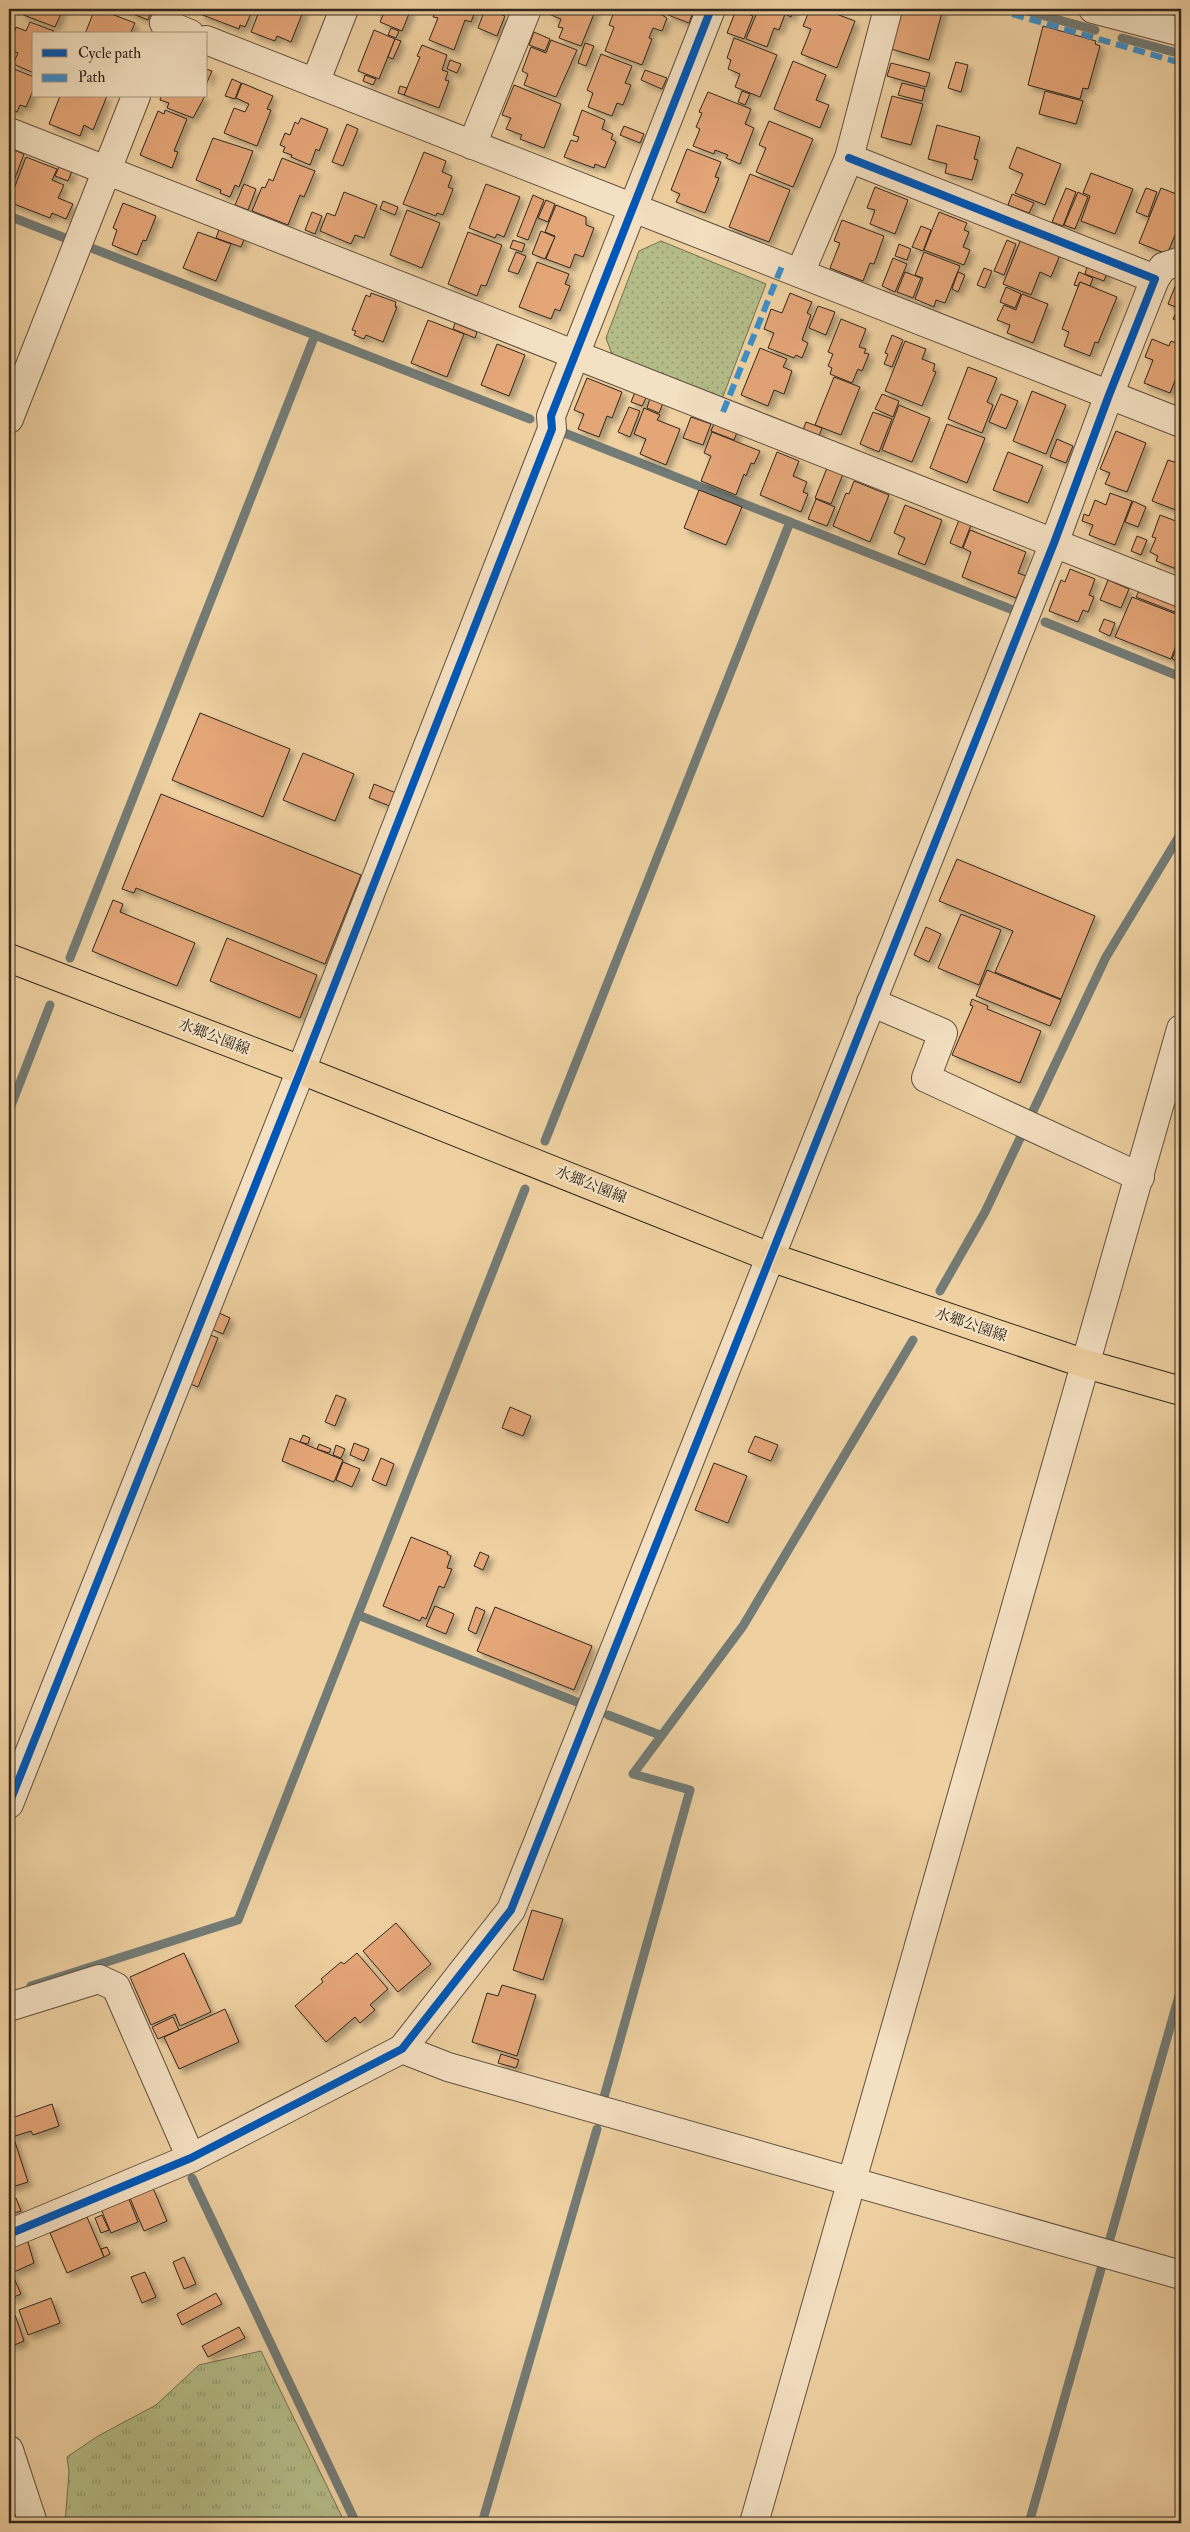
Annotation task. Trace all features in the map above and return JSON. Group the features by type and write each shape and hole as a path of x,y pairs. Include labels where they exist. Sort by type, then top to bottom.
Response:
{"main road":[{"name":"水郷公園線","path":"9,958 301,1070 770,1256 1086,1364 1181,1391"}],"street":[{"path":"316,83 344,9"},
{"path":"472,145 527,9"},
{"path":"9,1804 301,1070 552,428 551,416 575,353 711,9"},
{"path":"800,273 849,158 888,9"},
{"path":"1093,9 1181,32"},
{"path":"165,22 186,32"},
{"path":"208,41 1181,423"},
{"path":"9,419 135,98"},
{"path":"9,132 575,353 1181,593"},
{"path":"849,158 1155,280"},
{"path":"9,2234 191,2158 402,2049 458,1981 511,1910 1054,543 1109,395 1155,280 1163,267 1181,261"},
{"path":"871,1002 943,1033 926,1078 1140,1177"},
{"path":"754,2523 1181,1029"},
{"path":"9,2007 99,1979 116,1987 191,2158"},
{"path":"402,2049 448,2067 1181,2275"},
{"path":"9,2450 33,2523"}],"green space":[{"path":"661,241 766,284 722,399 613,357 606,338 639,251"},
{"path":"261,2351 345,2523 65,2523 69,2472 67,2457 98,2436 156,2405 199,2365"}],"building":[{"path":"23,9 63,9 55,27 21,14"},
{"path":"121,9 152,9 148,20"},
{"path":"202,9 253,9 245,27 240,25 239,29 200,14"},
{"path":"260,9 304,9 291,42 277,36 275,41 251,32"},
{"path":"377,9 411,9 402,31 380,22 383,15 375,12"},
{"path":"436,9 476,9 471,22 465,20 454,50 429,40 438,18 433,17"},
{"path":"485,9 505,16 497,36 478,28"},
{"path":"554,9 596,9 581,46 559,38 563,28 558,27 561,19 551,15"},
{"path":"615,9 652,9 667,18 662,31 653,28 649,38 652,39 642,65 605,51 614,27 609,25"},
{"path":"670,9 686,9 693,12 689,23 668,15"},
{"path":"739,9 794,9 791,17 785,14 779,30 774,28 767,47 746,39 756,15"},
{"path":"810,9 823,9 855,21 837,68 801,54 811,29 803,26"},
{"path":"903,9 943,9 929,60 891,49"},
{"path":"101,10 135,23 131,32 86,32 94,11 100,13"},
{"path":"736,10 753,16 744,39 727,33"},
{"path":"30,22 54,31 32,32 32,72 13,64 18,53 9,49 16,27 26,31"},
{"path":"1043,26 1096,41 1095,44 1100,46 1088,89 1083,88 1080,99 1028,85"},
{"path":"391,28 399,31 396,38 388,35"},
{"path":"374,30 395,39 379,79 358,71"},
{"path":"534,32 550,39 545,51 529,45"},
{"path":"734,38 777,55 760,97 735,87 740,74 728,69 731,60 727,58"},
{"path":"395,39 401,41 393,59 388,57"},
{"path":"551,40 577,50 556,97 524,85 528,74 522,71 531,47 546,53"},
{"path":"585,43 594,46 586,66 578,63"},
{"path":"422,45 447,55 442,70 448,72 445,80 449,81 439,108 404,95 420,57 417,56"},
{"path":"601,54 632,66 625,83 631,85 623,105 617,103 612,116 588,107 593,93 587,90"},
{"path":"450,60 461,64 457,73 447,69"},
{"path":"793,61 826,75 816,100 829,105 820,128 774,109"},
{"path":"956,62 968,65 961,92 948,88"},
{"path":"891,63 930,73 926,87 887,76"},
{"path":"9,67 32,76 32,93 26,107 20,105 17,112 9,109"},
{"path":"208,70 212,71 208,80"},
{"path":"645,70 667,78 662,89 641,80"},
{"path":"365,75 376,79 373,85 363,81"},
{"path":"232,79 241,83 235,99 225,96"},
{"path":"242,83 273,96 267,109 271,110 257,146 224,133 234,108 245,112 249,104 236,98"},
{"path":"902,83 925,89 922,101 898,95"},
{"path":"514,85 561,104 544,148 520,139 522,135 506,129 511,118 502,115"},
{"path":"400,86 407,88 404,95 398,93"},
{"path":"742,91 750,94 745,105 738,102"},
{"path":"1045,91 1083,101 1076,124 1039,114"},
{"path":"708,92 751,109 745,124 754,128 740,164 726,158 728,155 715,150 714,154 693,146 700,129 696,127 702,113 699,112"},
{"path":"892,96 923,104 911,145 881,137"},
{"path":"59,98 106,98 93,130 84,125 80,136 49,124"},
{"path":"160,98 204,98 193,118 167,108 169,103 160,100"},
{"path":"165,110 187,119 174,151 178,152 172,168 140,155 158,111 164,114"},
{"path":"582,110 605,120 602,129 613,134 611,139 616,142 605,168 595,164 594,168 564,157 571,140 577,142 579,137 573,135"},
{"path":"301,118 328,129 319,151 316,149 310,165 283,152 285,147 280,145 285,133 290,135 295,122 298,124"},
{"path":"769,121 813,139 793,187 756,172 766,148 759,145"},
{"path":"347,124 358,129 343,166 332,162"},
{"path":"937,125 980,137 974,159 978,160 972,180 945,173 947,164 928,159"},
{"path":"624,126 644,134 640,143 620,135"},
{"path":"213,138 253,151 239,187 235,185 230,197 220,193 221,190 196,180"},
{"path":"1017,147 1061,164 1045,205 1015,193 1023,174 1009,168"},
{"path":"9,148 24,154 10,191 9,190"},
{"path":"687,149 721,162 715,177 719,178 705,213 676,202 680,194 671,190"},
{"path":"424,152 446,161 442,172 452,176 448,187 453,189 443,215 437,213 436,216 403,204"},
{"path":"26,157 57,169 52,180 64,185 58,198 73,204 66,219 52,213 50,218 9,202"},
{"path":"282,158 315,171 304,197 300,195 288,225 252,211 262,187 265,188 269,179 273,181"},
{"path":"59,167 72,171 68,181 55,176"},
{"path":"1091,173 1133,189 1115,234 1081,221 1090,196 1083,193"},
{"path":"750,174 790,190 769,242 729,227"},
{"path":"244,184 256,189 248,210 235,205"},
{"path":"486,184 520,197 504,237 497,234 495,238 469,228"},
{"path":"875,187 908,200 895,234 870,224 875,210 867,208"},
{"path":"1066,188 1076,192 1063,226 1052,222"},
{"path":"1146,188 1157,192 1148,217 1136,212"},
{"path":"1161,188 1181,196 1181,234 1176,233 1167,254 1139,243"},
{"path":"344,192 377,205 364,238 355,235 351,244 320,231 327,213 335,216"},
{"path":"1078,192 1088,197 1075,229 1064,225"},
{"path":"1012,194 1034,203 1029,213 1008,205"},
{"path":"533,195 544,200 528,240 517,236"},
{"path":"546,200 555,204 548,222 538,218"},
{"path":"383,201 398,207 395,215 380,209"},
{"path":"123,203 156,216 146,241 143,240 137,255 112,245 117,230 113,228"},
{"path":"556,205 586,217 586,225 594,228 583,257 575,254 570,268 546,259 555,236 545,232"},
{"path":"407,210 440,223 422,268 390,255"},
{"path":"312,212 322,216 315,234 305,230"},
{"path":"939,212 967,223 964,230 969,232 963,247 970,250 964,265 924,250"},
{"path":"842,220 884,236 874,264 870,263 863,281 830,268 840,243 834,241"},
{"path":"921,226 931,230 923,251 912,247"},
{"path":"220,227 245,237 241,247 216,238"},
{"path":"541,231 555,237 545,259 532,254"},
{"path":"198,232 231,244 216,281 183,268"},
{"path":"468,232 502,245 486,286 481,285 477,296 448,284"},
{"path":"1021,239 1060,255 1051,277 1040,272 1031,295 1003,284"},
{"path":"513,240 525,244 522,252 510,248"},
{"path":"1007,240 1016,244 1004,275 994,271"},
{"path":"899,244 911,249 907,260 895,256"},
{"path":"516,252 526,256 518,274 508,271"},
{"path":"924,252 960,266 945,303 936,300 934,307 915,299 923,278 915,275"},
{"path":"893,258 907,264 895,292 882,286"},
{"path":"537,262 569,274 565,284 570,286 560,311 555,309 551,319 519,307"},
{"path":"1088,263 1108,271 1104,281 1085,274"},
{"path":"984,268 992,271 985,288 977,285"},
{"path":"905,272 921,278 913,298 897,292"},
{"path":"958,272 965,275 958,292 952,289"},
{"path":"1079,272 1093,278 1090,286 1080,282 1078,286 1074,285"},
{"path":"1180,274 1181,333 1177,331 1178,321 1173,319 1178,308 1168,304"},
{"path":"1080,282 1117,297 1098,343 1095,342 1090,356 1064,346 1069,332 1062,329"},
{"path":"1006,287 1021,294 1015,308 1000,302"},
{"path":"371,293 396,302 395,307 397,307 383,342 366,335 364,339 354,335 356,331 352,330 366,295 370,297"},
{"path":"790,293 812,302 807,313 811,315 802,340 808,343 802,358 796,355 794,358 768,348 774,333 764,329 771,309 782,313"},
{"path":"1022,294 1048,304 1033,343 1007,333 1010,325 997,320 1004,305 1016,310"},
{"path":"818,306 835,312 826,335 809,328"},
{"path":"841,319 866,329 859,347 866,349 864,353 869,354 862,371 858,369 852,383 830,374 832,368 828,366 833,354 828,352"},
{"path":"428,320 464,334 447,377 411,363"},
{"path":"455,323 477,332 475,338 453,329"},
{"path":"892,335 903,340 892,367 884,364 888,354 885,353"},
{"path":"1152,339 1169,346 1171,341 1181,345 1181,366 1170,393 1144,383 1153,360 1145,357"},
{"path":"905,341 926,349 922,359 935,364 933,371 936,372 922,406 885,391"},
{"path":"497,344 525,355 509,396 481,385"},
{"path":"760,348 787,359 783,367 792,371 784,394 774,390 768,406 741,395"},
{"path":"968,367 997,378 987,402 993,405 982,433 948,419"},
{"path":"834,377 860,387 841,435 815,425"},
{"path":"587,378 622,392 612,418 607,416 599,437 578,429 584,414 574,410"},
{"path":"1032,391 1066,405 1046,454 1013,441"},
{"path":"635,392 647,396 642,406 631,402"},
{"path":"882,394 899,401 893,417 875,409"},
{"path":"1001,394 1018,401 1006,429 989,422"},
{"path":"650,398 663,403 659,413 647,408"},
{"path":"899,405 930,418 912,462 882,450"},
{"path":"629,407 640,411 630,437 618,432"},
{"path":"644,408 660,415 657,420 680,429 666,465 640,454 646,439 634,434"},
{"path":"873,412 892,419 879,452 860,444"},
{"path":"691,417 711,424 703,445 683,438"},
{"path":"715,421 738,430 734,440 711,431"},
{"path":"806,422 822,428 819,436 803,430"},
{"path":"947,424 985,438 967,483 930,468"},
{"path":"1116,431 1146,443 1127,492 1105,484 1110,473 1100,469"},
{"path":"712,432 760,451 754,464 751,463 746,476 744,474 736,495 701,481 711,456 704,453"},
{"path":"1057,439 1073,446 1066,463 1050,457"},
{"path":"777,452 799,461 793,476 807,482 803,492 808,494 801,512 760,495"},
{"path":"1008,452 1043,466 1028,503 993,490"},
{"path":"1168,460 1180,464 1181,460 1181,512 1152,501"},
{"path":"827,468 843,474 831,504 815,498"},
{"path":"854,481 889,495 870,542 833,526 846,493 849,494"},
{"path":"699,490 742,507 726,545 684,528"},
{"path":"1110,493 1132,501 1115,545 1089,535 1093,525 1082,521 1084,514 1089,516 1095,500 1106,505"},
{"path":"816,499 835,507 827,526 808,519"},
{"path":"1133,501 1146,507 1138,527 1125,522"},
{"path":"905,505 942,520 925,565 898,554 905,538 894,533"},
{"path":"1160,515 1181,523 1181,565 1179,570 1156,561 1158,556 1150,552 1156,538 1152,537"},
{"path":"959,520 971,525 962,548 950,543"},
{"path":"970,530 1026,552 1018,573 1026,576 1016,598 962,577 971,552 963,548"},
{"path":"1137,536 1147,540 1141,555 1131,551"},
{"path":"1070,569 1095,579 1089,595 1094,597 1088,612 1083,610 1078,622 1049,611 1061,580 1065,582"},
{"path":"1108,580 1129,589 1121,608 1100,600"},
{"path":"1139,591 1179,606 1177,613 1136,597"},
{"path":"1132,597 1181,616 1181,632 1171,659 1115,637"},
{"path":"1104,619 1115,623 1110,636 1099,631"},
{"path":"1177,647 1181,649 1181,663 1172,659"},
{"path":"200,713 290,749 263,817 172,780"},
{"path":"303,753 354,774 335,821 283,800"},
{"path":"374,784 396,793 390,806 369,798"},
{"path":"161,794 361,875 325,964 136,888 134,893 122,889"},
{"path":"957,859 1095,916 1061,999 995,972 1013,931 939,901"},
{"path":"113,900 123,904 120,912 195,943 177,986 92,951"},
{"path":"961,914 1001,930 979,985 938,968"},
{"path":"926,927 941,934 929,962 914,955"},
{"path":"227,938 317,975 300,1018 210,981"},
{"path":"987,970 1061,1000 1050,1026 976,996"},
{"path":"972,999 988,1006 987,1009 1041,1031 1020,1083 952,1055 973,1006 970,1005"},
{"path":"217,1312 230,1318 223,1334 211,1329"},
{"path":"208,1334 218,1338 198,1387 188,1383"},
{"path":"336,1395 346,1399 335,1426 325,1422"},
{"path":"510,1407 531,1416 523,1436 502,1428"},
{"path":"303,1435 310,1438 308,1444 300,1442"},
{"path":"755,1436 778,1445 771,1461 748,1452"},
{"path":"290,1438 343,1460 334,1482 282,1461"},
{"path":"354,1443 369,1449 364,1461 350,1455"},
{"path":"319,1444 331,1449 329,1453 317,1449"},
{"path":"336,1445 345,1449 341,1458 333,1455"},
{"path":"381,1458 394,1464 386,1486 372,1480"},
{"path":"343,1462 360,1469 352,1487 336,1480"},
{"path":"714,1463 747,1476 728,1523 695,1510"},
{"path":"411,1537 448,1552 447,1554 451,1556 447,1568 452,1569 444,1588 439,1586 426,1619 422,1617 420,1621 383,1606"},
{"path":"480,1552 489,1556 483,1570 474,1566"},
{"path":"435,1606 454,1614 446,1634 426,1626"},
{"path":"476,1607 485,1611 476,1634 468,1630"},
{"path":"495,1607 592,1646 574,1690 477,1651"},
{"path":"532,1910 563,1919 543,1980 513,1970"},
{"path":"396,1923 431,1964 398,1992 363,1951"},
{"path":"184,1953 211,2012 180,2026 175,2014 151,2025 130,1977"},
{"path":"357,1953 388,1989 370,2005 375,2010 360,2023 355,2017 326,2042 295,2006 323,1982 321,1979 341,1962 344,1964"},
{"path":"502,1985 536,1995 517,2056 472,2042 487,1993 498,1996"},
{"path":"225,2009 239,2042 179,2069 164,2037"},
{"path":"173,2017 179,2030 158,2039 152,2027"},
{"path":"501,2054 519,2060 516,2068 498,2063"},
{"path":"52,2104 59,2126 33,2135 31,2131 9,2138 9,2119"},
{"path":"14,2139 28,2182 9,2188 9,2140"},
{"path":"153,2188 167,2221 144,2231 130,2198"},
{"path":"128,2197 138,2222 111,2233 101,2209"},
{"path":"16,2198 21,2211 11,2214 9,2201"},
{"path":"102,2215 109,2230 101,2233 95,2218"},
{"path":"87,2217 104,2257 67,2273 50,2233"},
{"path":"27,2239 34,2263 14,2272 9,2261 9,2247"},
{"path":"107,2247 110,2254 104,2257 101,2249"},
{"path":"184,2257 196,2284 184,2289 173,2262"},
{"path":"9,2270 21,2294 9,2299"},
{"path":"145,2272 156,2297 142,2303 131,2277"},
{"path":"216,2293 222,2304 182,2325 177,2314"},
{"path":"51,2298 60,2323 28,2335 19,2310"},
{"path":"15,2315 24,2341 12,2346 9,2336 9,2317"},
{"path":"239,2327 245,2338 208,2357 202,2346"}],"waterway":[{"path":"1020,9 1095,30"},
{"path":"1122,38 1181,54"},
{"path":"9,216 65,238"},
{"path":"94,249 530,419"},
{"path":"70,958 315,335"},
{"path":"562,432 1013,610"},
{"path":"545,1141 790,522"},
{"path":"1045,622 1181,677"},
{"path":"1033,1111 1106,957 1181,833"},
{"path":"9,1111 50,1005"},
{"path":"940,1291 985,1212 1023,1132"},
{"path":"31,1986 238,1920 525,1189"},
{"path":"604,2097 690,1790 633,1774 743,1626 913,1340"},
{"path":"358,1615 577,1702"},
{"path":"608,1715 660,1735"},
{"path":"1109,2242 1181,1989"},
{"path":"482,2523 597,2129"},
{"path":"192,2178 356,2523"},
{"path":"1029,2523 1103,2262"}],"marked path":[{"path":"995,9 1181,63"},
{"path":"723,412 782,266"}],"cycle path":[{"path":"9,1804 301,1070 552,429 551,416 711,9"},
{"path":"9,2234 191,2158 402,2049 511,1910 1054,543 1109,395 1155,279 849,158"}]}
